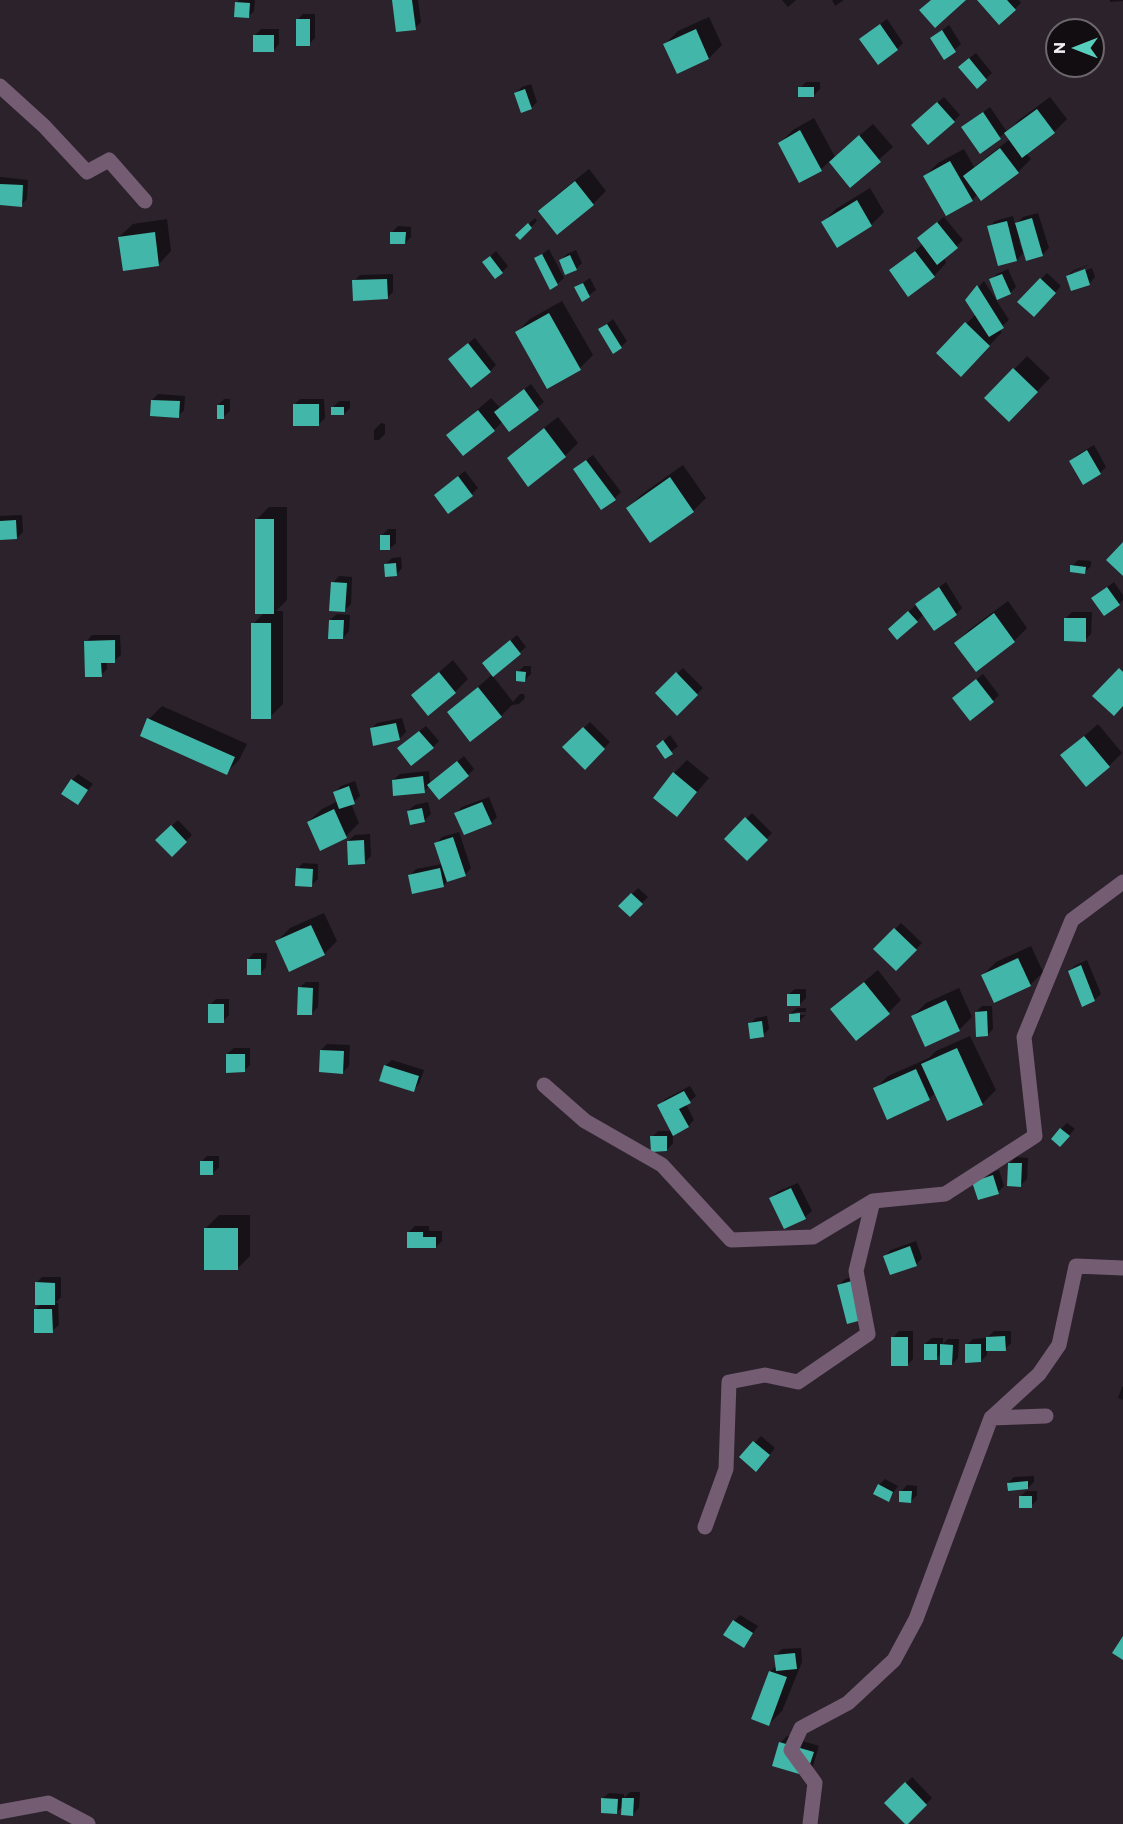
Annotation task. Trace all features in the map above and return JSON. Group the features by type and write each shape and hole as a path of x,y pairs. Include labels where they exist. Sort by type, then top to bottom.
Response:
{"street":[{"path":"0,86 44,126 87,172 109,160 145,201"},
{"path":"544,1085 585,1121 662,1165 731,1240 813,1237 873,1201 945,1194 1035,1136 1024,1037 1072,920 1123,882"},
{"path":"705,1527 726,1469 729,1382 765,1375 798,1382 868,1334 856,1271 873,1201"},
{"path":"810,1824 815,1783 791,1750 801,1728 848,1702 894,1660 916,1619 991,1418 1039,1374 1059,1345 1076,1266 1123,1268"},
{"path":"991,1418 1046,1416"},
{"path":"0,1812 48,1803 88,1824"}],"building":[{"path":"392,0 412,0 416,30 396,32"},
{"path":"931,0 966,0 935,28 919,10"},
{"path":"977,0 1007,0 1016,10 999,25"},
{"path":"235,2 250,3 249,18 234,17"},
{"path":"296,19 310,19 310,46 296,46"},
{"path":"880,24 898,50 878,65 859,39"},
{"path":"696,29 709,59 677,74 663,44"},
{"path":"942,30 956,52 944,60 930,38"},
{"path":"253,35 274,35 274,52 253,52"},
{"path":"969,58 987,80 977,89 958,67"},
{"path":"798,87 814,87 814,97 798,97"},
{"path":"525,89 532,109 521,113 514,93"},
{"path":"937,102 955,122 928,145 911,125"},
{"path":"1037,109 1055,133 1022,158 1004,133"},
{"path":"983,112 1001,139 980,154 961,127"},
{"path":"800,130 822,171 799,183 778,143"},
{"path":"859,135 881,162 850,188 829,162"},
{"path":"1000,148 1019,173 981,201 963,176"},
{"path":"950,161 973,201 946,216 923,176"},
{"path":"575,181 594,205 557,235 538,211"},
{"path":"0,184 23,185 22,207 0,205"},
{"path":"857,200 872,226 837,248 821,222"},
{"path":"1032,218 1043,256 1026,261 1015,223"},
{"path":"1007,221 1017,261 998,266 987,226"},
{"path":"937,222 958,248 937,265 917,238"},
{"path":"528,223 532,228 520,240 515,235"},
{"path":"155,232 159,266 123,271 118,237"},
{"path":"390,232 406,232 405,244 390,244"},
{"path":"915,251 935,277 908,297 889,270"},
{"path":"542,254 558,285 550,290 534,258"},
{"path":"570,255 577,270 565,275 559,260"},
{"path":"490,256 503,273 495,279 482,262"},
{"path":"1085,269 1090,285 1071,291 1066,276"},
{"path":"1002,274 1011,294 997,300 989,279"},
{"path":"1040,278 1056,293 1034,317 1017,302"},
{"path":"387,279 388,299 353,301 352,280"},
{"path":"583,283 590,297 582,302 574,287"},
{"path":"977,285 1004,328 989,337 965,300"},
{"path":"549,313 581,370 547,389 515,332"},
{"path":"965,322 990,346 961,377 936,353"},
{"path":"607,324 622,348 613,354 598,329"},
{"path":"468,343 491,372 471,388 448,359"},
{"path":"1013,368 1038,392 1009,422 984,398"},
{"path":"524,389 539,410 509,432 494,412"},
{"path":"151,400 180,401 179,418 150,416"},
{"path":"293,404 319,404 319,426 293,426"},
{"path":"217,405 224,405 224,419 217,419"},
{"path":"331,407 344,407 344,415 331,415"},
{"path":"478,410 495,431 463,456 446,435"},
{"path":"544,428 566,457 528,487 507,458"},
{"path":"1087,450 1101,474 1083,485 1069,461"},
{"path":"586,460 616,500 601,510 573,469"},
{"path":"458,476 473,496 448,514 434,495"},
{"path":"670,477 694,512 650,543 626,508"},
{"path":"255,519 274,519 274,614 255,614"},
{"path":"16,520 17,539 0,540 0,521"},
{"path":"380,535 390,535 390,550 380,550"},
{"path":"1123,542 1123,576 1106,560"},
{"path":"396,563 397,576 385,577 384,564"},
{"path":"1070,565 1086,567 1085,574 1070,572"},
{"path":"331,582 347,583 345,612 329,611"},
{"path":"939,587 957,615 934,631 915,604"},
{"path":"1107,587 1120,605 1104,616 1091,598"},
{"path":"908,611 918,622 897,640 888,629"},
{"path":"994,613 1015,642 976,672 954,643"},
{"path":"1064,618 1086,618 1086,642 1064,641"},
{"path":"329,620 344,620 343,639 328,639"},
{"path":"251,623 271,623 271,719 251,719"},
{"path":"115,640 115,663 101,663 102,677 85,677 84,641"},
{"path":"510,640 521,654 493,677 482,663"},
{"path":"1119,668 1123,672 1123,706 1114,716 1092,696"},
{"path":"516,671 526,672 525,682 516,681"},
{"path":"439,672 456,693 428,716 411,695"},
{"path":"676,672 698,695 677,716 655,693"},
{"path":"976,679 994,702 970,721 952,698"},
{"path":"478,687 502,717 470,742 447,712"},
{"path":"147,718 235,757 227,775 140,736"},
{"path":"396,723 400,740 373,746 370,728"},
{"path":"583,727 605,749 585,770 562,747"},
{"path":"419,731 434,748 411,766 397,748"},
{"path":"1084,736 1110,767 1086,787 1060,755"},
{"path":"663,740 673,754 665,759 656,746"},
{"path":"457,761 469,776 439,800 427,785"},
{"path":"673,772 697,792 677,817 653,798"},
{"path":"423,776 425,793 393,796 392,780"},
{"path":"71,779 88,790 78,805 61,794"},
{"path":"349,786 355,804 339,809 333,792"},
{"path":"482,802 492,824 464,835 454,813"},
{"path":"422,808 425,822 410,825 407,811"},
{"path":"334,809 347,838 320,851 307,822"},
{"path":"745,817 768,840 747,861 724,839"},
{"path":"171,825 187,842 172,857 155,840"},
{"path":"453,837 466,876 447,882 434,843"},
{"path":"364,840 365,864 348,865 347,841"},
{"path":"296,868 313,869 312,887 295,886"},
{"path":"440,868 444,887 412,894 408,875"},
{"path":"631,893 643,904 630,917 618,906"},
{"path":"311,925 325,955 289,972 275,941"},
{"path":"894,928 917,950 896,971 873,949"},
{"path":"1018,958 1031,986 994,1003 981,975"},
{"path":"247,959 261,959 261,975 247,975"},
{"path":"1081,965 1095,1001 1082,1007 1068,971"},
{"path":"864,982 890,1014 856,1041 830,1009"},
{"path":"298,987 313,988 312,1015 297,1015"},
{"path":"787,994 800,994 800,1006 787,1006"},
{"path":"946,1000 960,1031 925,1047 911,1016"},
{"path":"208,1004 224,1004 224,1023 208,1023"},
{"path":"987,1011 988,1036 976,1037 975,1012"},
{"path":"800,1013 800,1022 789,1022 789,1014"},
{"path":"762,1021 764,1037 750,1039 748,1023"},
{"path":"957,1048 983,1105 947,1121 921,1064"},
{"path":"320,1050 344,1051 343,1074 319,1072"},
{"path":"226,1054 245,1054 245,1072 226,1073"},
{"path":"384,1065 419,1076 414,1092 379,1081"},
{"path":"916,1069 930,1100 887,1120 873,1088"},
{"path":"684,1091 691,1103 679,1109 689,1127 673,1136 657,1105"},
{"path":"1060,1128 1070,1136 1060,1147 1051,1139"},
{"path":"650,1136 667,1136 667,1151 651,1152"},
{"path":"200,1161 213,1161 213,1175 200,1175"},
{"path":"1008,1163 1022,1163 1021,1187 1007,1186"},
{"path":"993,1175 999,1194 978,1200 972,1182"},
{"path":"791,1188 806,1219 784,1229 769,1198"},
{"path":"204,1228 238,1228 238,1270 204,1270"},
{"path":"407,1232 423,1232 423,1237 436,1237 436,1248 407,1248"},
{"path":"910,1246 917,1266 890,1275 883,1256"},
{"path":"852,1281 862,1320 847,1324 837,1285"},
{"path":"35,1282 55,1283 55,1305 35,1305"},
{"path":"34,1309 52,1309 53,1333 34,1333"},
{"path":"1005,1336 1006,1351 986,1351 986,1337"},
{"path":"891,1337 908,1337 908,1366 891,1366"},
{"path":"924,1344 937,1344 937,1360 924,1360"},
{"path":"940,1344 953,1345 952,1365 940,1365"},
{"path":"965,1344 981,1344 981,1362 965,1363"},
{"path":"753,1441 770,1455 756,1472 739,1457"},
{"path":"1028,1481 1028,1489 1008,1491 1007,1483"},
{"path":"878,1484 893,1492 889,1502 873,1494"},
{"path":"899,1491 912,1491 911,1503 899,1502"},
{"path":"1019,1496 1032,1496 1032,1508 1019,1508"},
{"path":"733,1620 753,1633 744,1648 723,1635"},
{"path":"1123,1636 1123,1660 1112,1653"},
{"path":"795,1653 797,1669 776,1671 774,1655"},
{"path":"769,1671 787,1677 769,1726 751,1719"},
{"path":"779,1742 814,1752 806,1776 772,1766"},
{"path":"905,1782 927,1805 908,1824 905,1824 884,1803"},
{"path":"601,1798 618,1799 617,1814 601,1813"},
{"path":"622,1798 634,1798 633,1816 621,1815"}]}
